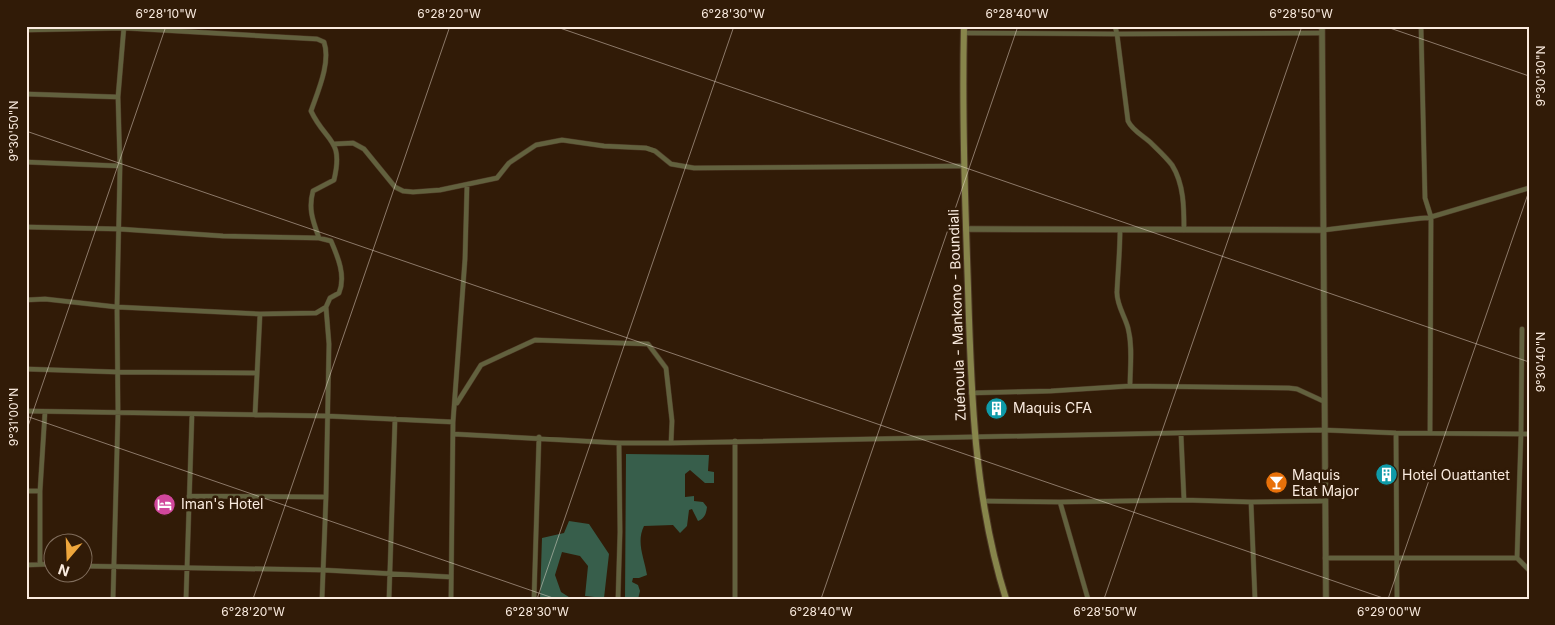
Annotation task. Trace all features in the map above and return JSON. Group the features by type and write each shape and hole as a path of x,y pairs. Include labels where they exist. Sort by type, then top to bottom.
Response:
{"main road":[{"name":"Zuénoula - Mankono - Boundiali","path":"964,30 964,166 971,393 983,501 993,554 1006,599"}],"street":[{"path":"1114,26 1117,34 1128,121 1131,128 1140,133 1172,165 1179,181 1184,204 1184,230"},
{"path":"1421,26 1425,198 1431,217 1430,433"},
{"path":"113,599 118,413 116,307 120,166 118,97 124,27"},
{"path":"26,30 124,27 317,39 324,42 327,50 321,82 311,111 314,118 334,144 338,155 334,180 313,191 310,202 312,218 319,238"},
{"path":"964,30 1117,34 1322,30 1323,401 1326,599"},
{"path":"26,94 118,97"},
{"path":"334,144 353,143 364,149 395,187 403,191 413,192 440,190 497,178 510,163 536,146 562,140 604,146 646,148 655,151 671,164 694,168 964,166"},
{"path":"26,162 120,166"},
{"path":"451,599 453,422 465,259 467,185"},
{"path":"966,229 1324,230 1431,217 1529,188"},
{"path":"26,227 119,229 223,236 319,238 332,241 340,270 342,287 339,294 330,298 326,307 329,344 322,599"},
{"path":"1120,230 1119,271 1116,292 1130,337 1130,386"},
{"path":"26,300 45,299 116,307 260,314 316,312 326,307"},
{"path":"255,415 260,314"},
{"path":"1522,329 1518,558 1529,570"},
{"path":"455,405 481,365 535,340 648,344 666,368 672,421 671,443"},
{"path":"26,370 257,373"},
{"path":"971,393 1051,391 1130,386 1289,388 1297,389 1323,401"},
{"path":"26,412 327,416 453,422"},
{"path":"26,565 40,564 40,491 45,412"},
{"path":"186,599 192,414"},
{"path":"389,599 395,419"},
{"path":"453,434 671,443 1324,430 1396,433 1529,434"},
{"path":"1396,433 1397,599"},
{"path":"1182,434 1184,500"},
{"path":"534,599 539,437"},
{"path":"735,441 735,599"},
{"path":"618,599 620,532 619,442"},
{"path":"26,491 40,491"},
{"path":"189,496 326,497"},
{"path":"983,501 1324,501"},
{"path":"1060,502 1088,599"},
{"path":"1251,502 1255,599"},
{"path":"1325,558 1518,558"},
{"path":"92,566 324,570 451,577"}],"green space":[{"path":"626,454 709,455 708,471 714,472 714,483 705,483 690,470 685,474 685,497 694,496 694,501 703,502 707,507 706,514 702,519 698,521 692,509 689,510 687,526 680,533 673,525 644,526 641,550 647,575 633,578 632,582 638,585 640,591 638,599 625,599"},
{"path":"569,521 589,524 609,554 604,598 585,596 588,566 580,556 562,552 555,575 561,592 572,599 540,599 542,538 564,533"}],"place":[{"name":"Maquis CFA","path":"997,408"},
{"name":"Hotel Ouattantet","path":"1386,475"},
{"name":"Maquis Etat Major","path":"1276,483"},
{"name":"Iman's Hotel","path":"165,504"}]}
